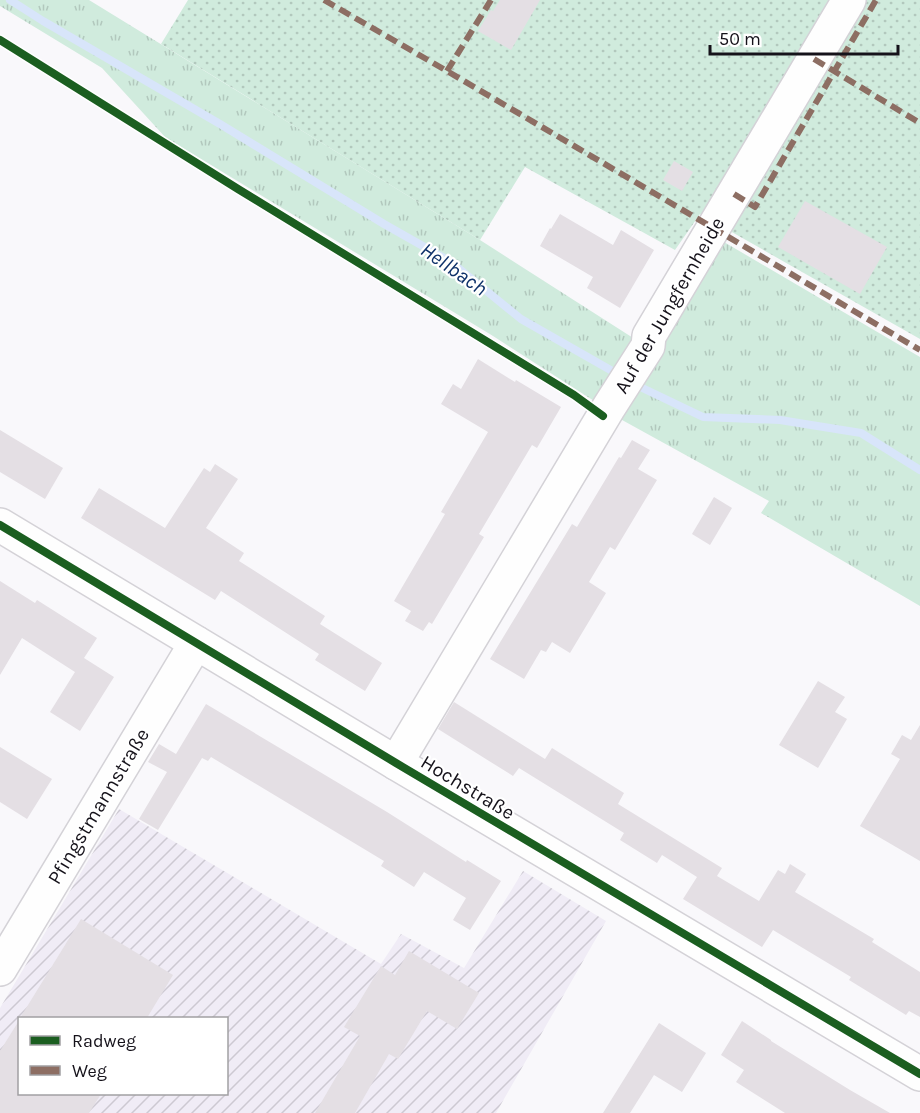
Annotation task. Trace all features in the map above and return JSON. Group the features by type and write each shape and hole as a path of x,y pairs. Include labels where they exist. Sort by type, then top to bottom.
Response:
{"street":[{"name":"Auf der Jungfernheide","path":"396,763 648,346 649,336 849,0"},
{"name":"Hochstraße","path":"0,525 920,1074"},
{"name":"Pfingstmannstraße","path":"0,969 196,643"}],"shaded area":[{"path":"119,809 381,964 401,934 464,968 523,871 606,921 496,1113 0,1113 0,1008"}],"green space":[{"path":"0,0 89,0 480,240 641,343 602,406 493,336 165,137 102,68 0,6"},
{"path":"188,0 920,0 920,339 700,214 675,250 525,167 480,240 161,44"},
{"path":"724,242 920,357 920,606 761,513 769,501 613,415"}],"building":[{"path":"500,0 540,0 511,50 478,31"},
{"path":"674,161 693,172 682,191 663,180"},
{"path":"805,201 887,247 860,294 778,247"},
{"path":"560,214 613,245 621,230 654,250 620,308 587,288 593,277 540,246"},
{"path":"478,359 561,407 537,448 532,445 479,534 484,537 432,624 429,622 423,631 405,621 411,611 394,601 445,514 441,512 488,432 441,404 453,384 461,389"},
{"path":"0,430 63,468 45,499 0,472"},
{"path":"632,440 650,450 638,469 657,480 615,550 610,547 589,582 606,593 570,653 552,642 546,652 541,650 524,679 490,659 572,524 577,527 619,457 621,458"},
{"path":"215,464 238,479 206,528 244,553 239,561 325,616 320,624 382,663 365,691 315,660 319,654 221,591 215,600 81,518 99,488 165,528 204,468 210,472"},
{"path":"714,497 732,508 710,545 692,534"},
{"path":"0,581 35,603 37,600 97,638 84,658 114,677 80,731 50,712 75,672 22,638 0,675"},
{"path":"818,681 845,697 835,712 847,719 818,768 779,745"},
{"path":"454,702 545,759 552,748 624,793 618,804 722,868 717,876 759,901 778,870 785,874 790,864 806,874 795,892 874,939 872,942 920,972 920,1017 909,1011 906,1015 849,980 851,977 773,930 762,947 683,899 697,877 662,855 657,863 620,840 624,833 519,768 513,776 438,729"},
{"path":"206,704 501,881 470,930 453,920 466,898 424,872 414,887 381,866 384,861 211,757 208,761 202,758 158,830 139,819 167,772 148,762 159,744 176,754"},
{"path":"920,725 920,861 860,826 900,759 891,754 902,735 911,740"},
{"path":"0,747 52,779 27,819 0,802"},
{"path":"81,919 173,975 148,1017 21,1017"},
{"path":"409,951 479,993 457,1029 427,1011 398,1059 389,1054 355,1113 315,1113 360,1036 344,1027 381,966 395,975"},
{"path":"742,1021 890,1113 785,1113 736,1082 744,1070 721,1055"},
{"path":"18,1022 18,1095 100,1095 89,1113 0,1113 0,1051"},
{"path":"659,1023 706,1053 682,1092 654,1075 630,1113 603,1113"}],"waterway":[{"name":"Hellbach","path":"10,0 451,262 521,319 621,376"},
{"name":"Hellbach","path":"634,384 703,417 780,420 861,433 920,470"}],"marked path":[{"path":"324,0 920,350"},
{"path":"447,71 491,0"},
{"path":"734,194 755,207 876,0"},
{"path":"814,59 920,123"}],"cycle path":[{"path":"0,40 574,395 603,416"},
{"path":"0,525 920,1074"}]}
